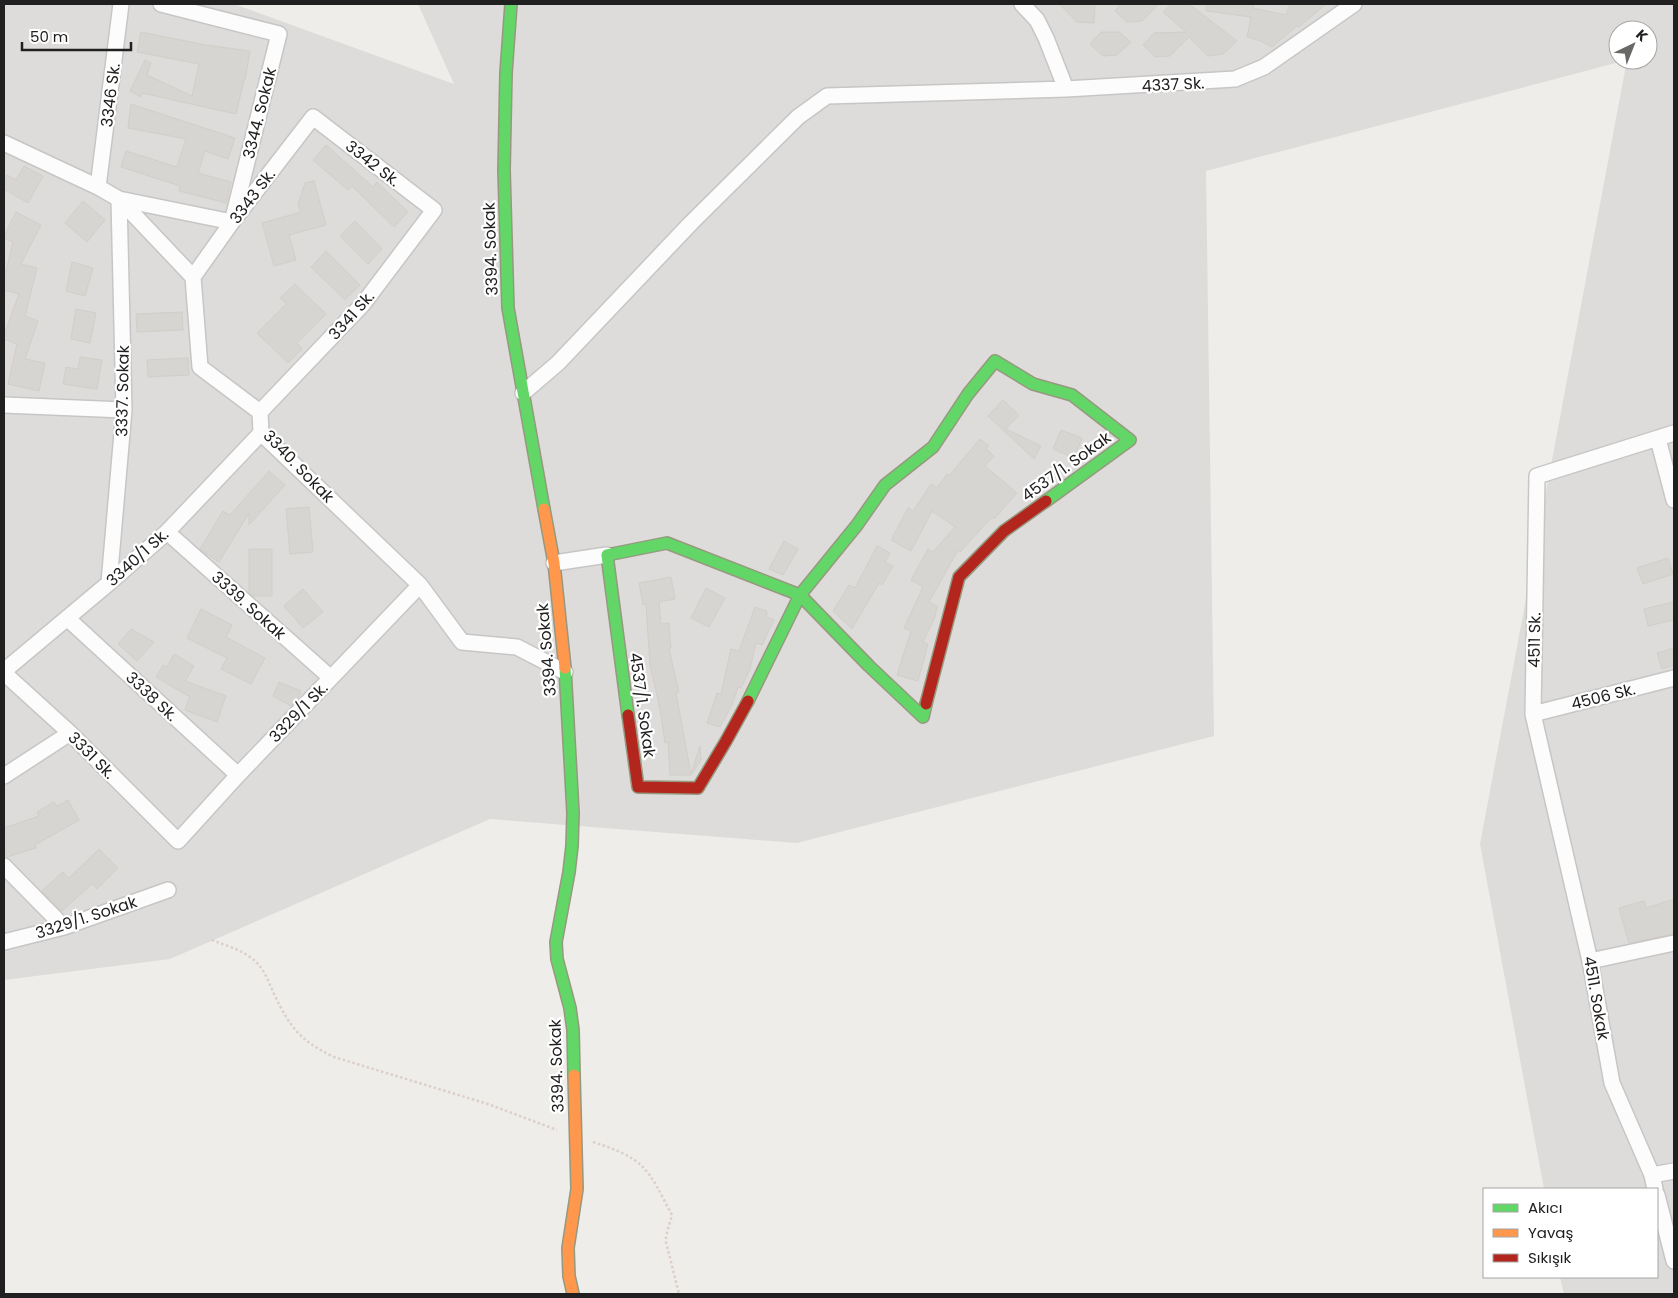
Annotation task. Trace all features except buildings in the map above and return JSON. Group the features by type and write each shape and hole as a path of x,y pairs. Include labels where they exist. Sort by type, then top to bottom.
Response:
{"street":[{"name":"3346 Sk.","path":"98,187 121,4"},
{"name":"3344. Sokak","path":"161,4 279,34 232,222"},
{"name":"3394. Sokak","path":"511,4 506,73 504,170 508,298 554,563 565,672 572,804 572,846 569,872 556,942 557,959 570,1008 573,1030 576,1189 568,1248 569,1276 573,1294"},
{"path":"1022,4 1037,20 1066,90"},
{"name":"4337 Sk.","path":"524,393 558,363 691,223 798,116 827,96 1066,90 1235,79 1264,67 1352,4"},
{"name":"3343 Sk.","path":"193,278 232,222 313,117"},
{"name":"3342 Sk.","path":"313,117 434,210"},
{"path":"4,143 98,187 119,199 193,278"},
{"path":"119,199 232,222"},
{"name":"3337. Sokak","path":"109,583 124,410 119,199"},
{"name":"3341 Sk.","path":"260,412 363,304 434,210"},
{"name":"3340. Sokak","path":"193,278 200,367 260,412 261,433 420,585 462,642 517,647 565,672"},
{"name":"4537/1. Sokak","path":"800,596 719,756 698,788 638,787 607,555 667,543 800,596 923,717 959,577 1004,531 1130,440 1072,395 1033,384 996,361 968,394 933,447 885,485 857,525 800,596"},
{"path":"4,404 124,410"},
{"name":"3340/1 Sk.","path":"4,672 167,532 261,433"},
{"path":"1674,433 1658,440 1674,500"},
{"name":"4511 Sk.","path":"1554,800 1532,714 1537,476 1658,440"},
{"name":"3339. Sokak","path":"167,532 330,678"},
{"path":"554,563 607,555"},
{"name":"3329/1 Sk.","path":"178,841 238,775 420,585"},
{"name":"3338 Sk.","path":"67,618 238,775"},
{"name":"3331 Sk.","path":"4,672 70,732 178,841"},
{"name":"4506 Sk.","path":"1532,714 1674,678"},
{"path":"4,776 70,732"},
{"name":"4511. Sokak","path":"1554,800 1590,961 1612,1083 1654,1182"},
{"path":"4,866 64,927"},
{"name":"3329/1. Sokak","path":"4,942 64,927 168,890"},
{"path":"1590,961 1674,944"},
{"path":"1654,1182 1674,1171"},
{"path":"1658,1199 1674,1261"}],"path":[{"path":"212,940 242,953 256,962 263,970 287,1020 307,1041 320,1050 334,1057 503,1109 574,1137 628,1155 652,1176 672,1215 666,1242 679,1294"}],"shaded area":[{"path":"4,4 234,4 454,84 418,4 1674,4 1674,1294 1564,1294 1560,1278 1658,1278 1658,1188 1544,1188 1480,844 1625,70 1658,70 1658,20 1608,20 1608,65 1206,171 1214,736 797,843 490,819 170,959 4,980"}],"traffic: fast":[{"path":"511,4 506,73 504,170 508,308 544,509"},
{"path":"800,595 857,525 885,485 933,447 968,394 995,361 1033,384 1072,395 1130,440 1046,501"},
{"path":"628,715 607,555 667,543 800,595 869,666 923,717 926,704"},
{"path":"748,701 800,595"},
{"path":"565,668 573,813 572,846 556,942 557,959 570,1008 573,1030 574,1075"}],"traffic: slow":[{"path":"544,509 554,563 565,668"},
{"path":"573,1294 569,1276 568,1248 577,1189 574,1075"}],"traffic: jam":[{"path":"926,704 959,577 1004,531 1046,501"},
{"path":"628,715 638,787 698,788 748,701"}]}
